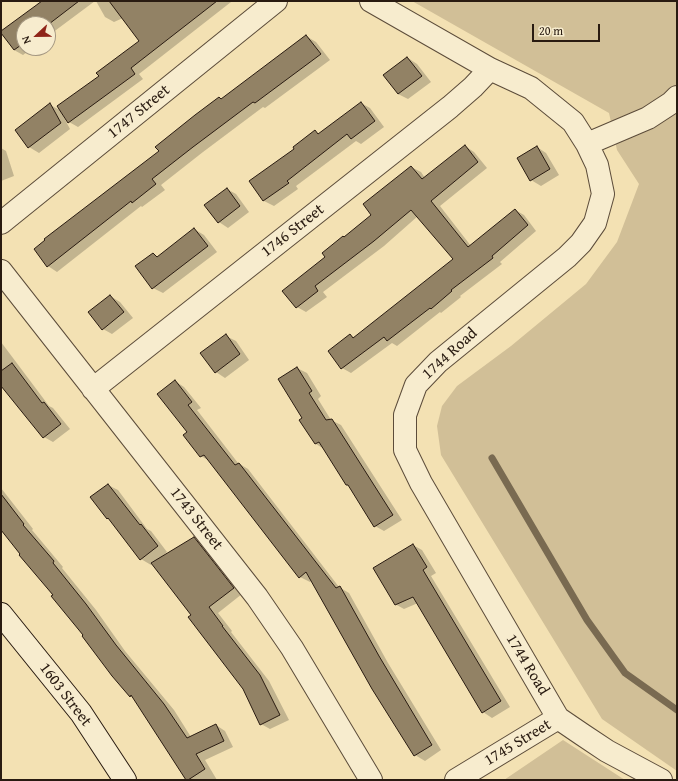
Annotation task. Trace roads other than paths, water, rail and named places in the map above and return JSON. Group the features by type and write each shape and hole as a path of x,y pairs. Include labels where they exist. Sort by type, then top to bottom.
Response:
{"street":[{"name":"1747 Street","path":"1,223 276,1"},
{"name":"1744 Road","path":"371,1 490,69 531,88 574,122 587,144 597,166 603,194 595,223 581,243 567,257 438,362 416,385 404,415 405,450 421,483 558,718 589,739 661,780"},
{"name":"1746 Street","path":"93,388 450,107 473,87 490,69"},
{"path":"587,144 648,118 671,103 677,97"},
{"name":"1743 Street","path":"1,271 257,597 292,648 371,780"},
{"name":"1603 Street","path":"1,614 81,713 125,780"},
{"name":"1745 Street","path":"456,780 558,718"}],"waterway":[{"path":"492,458 587,620 625,673 677,710"}]}
